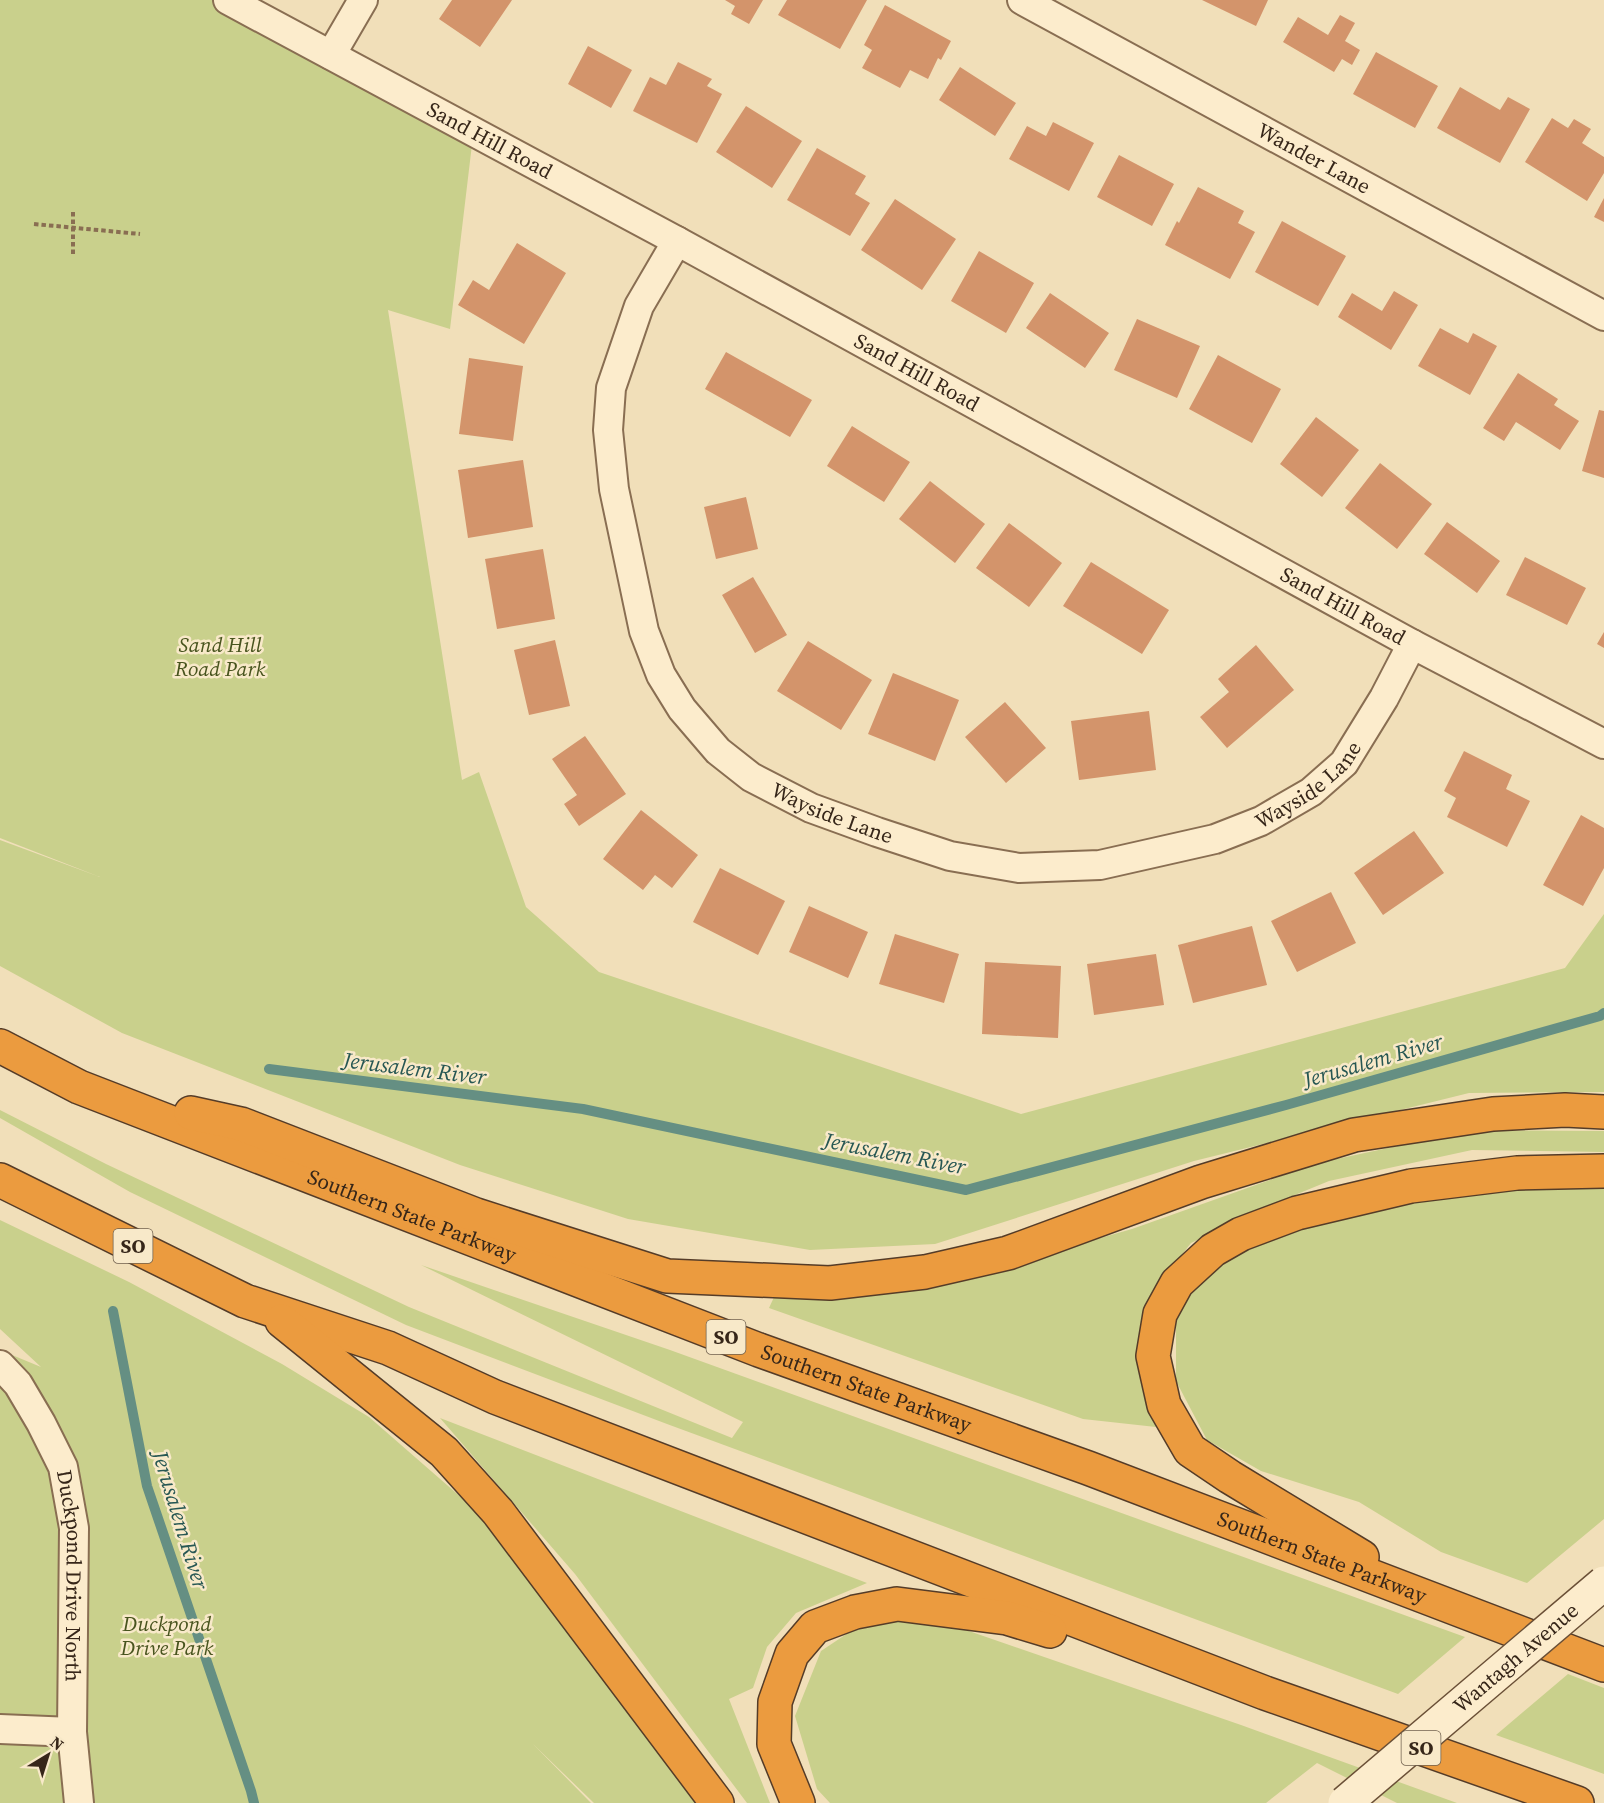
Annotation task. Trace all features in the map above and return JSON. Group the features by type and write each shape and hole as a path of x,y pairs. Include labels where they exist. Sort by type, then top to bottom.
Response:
{"highway":[{"name":"Southern State Parkway","path":"0,1046 79,1087 759,1350 1088,1468 1604,1665"},
{"path":"79,1087 241,1124 476,1215 668,1276 830,1283 925,1272 1008,1253 1201,1182 1354,1134 1493,1114 1565,1110 1604,1112"},
{"path":"1458,1610 1357,1554 1190,1450 1164,1405 1153,1356 1160,1314 1177,1283 1213,1250 1241,1234 1298,1213 1411,1186 1517,1173 1604,1171"},
{"name":"SO","path":"0,1179 245,1301 388,1348 495,1397 1265,1693 1577,1803"},
{"path":"267,1308 452,1460 498,1512 717,1803"},
{"path":"798,1803 774,1744 775,1702 792,1654 815,1627 855,1612 897,1604 1008,1618 1265,1693"}],"main road":[{"name":"Wantagh Avenue","path":"1346,1803 1604,1582"}],"street":[{"name":"Sand Hill Road","path":"228,0 677,241 1412,644 1604,744"},
{"path":"331,55 363,0"},
{"name":"Wander Lane","path":"1022,0 1604,316"},
{"name":"Wayside Lane","path":"677,241 639,306 611,388 608,430 614,489 644,631 661,675 682,709 718,751 751,777 811,808 950,856 1019,868 1100,865 1215,839 1261,821 1311,792 1344,763 1384,698 1412,644"},
{"name":"Duckpond Drive North","path":"0,1365 18,1384 63,1467 74,1528 72,1732 78,1803"},
{"path":"0,1729 72,1732"}],"path":[{"path":"73,209 73,254"},
{"path":"34,224 140,234"}],"green space":[{"name":"Sand Hill Road Park","path":"0,0 220,0 473,136 450,329 388,310 462,780 479,772 526,907 599,972 1021,1114 1565,968 1604,914 1604,1092 1469,1093 1194,1161 935,1244 810,1250 628,1219 460,1165 122,1033 0,966 0,840 100,877 0,838"},
{"path":"0,1110 106,1164 409,1307 732,1438 743,1422 421,1265 670,1350 1465,1637 1398,1694 406,1325 130,1192 0,1118"},
{"path":"1472,1130 1604,1131 1604,1152 1472,1150 1329,1181 1268,1206 1191,1243 1151,1294 1137,1358 1156,1427 1083,1419 769,1308 775,1295 932,1286 1132,1229 1318,1163"},
{"path":"1582,1183 1604,1186 1604,1519 1527,1583 1441,1552 1359,1502 1261,1471 1207,1440 1176,1381 1176,1313 1210,1264 1262,1239 1404,1201"},
{"name":"Duckpond Drive Park","path":"0,1220 129,1282 282,1364 369,1417 486,1519 698,1803 594,1803 533,1744 591,1803 0,1803 0,1350 41,1367 0,1329"},
{"path":"440,1418 867,1583 796,1613 767,1647 753,1688 729,1699 770,1803 747,1803 575,1574"},
{"path":"872,1617 940,1621 1241,1725 1457,1803 1397,1803 1317,1763 1266,1803 830,1803 817,1789 795,1716 821,1651"},
{"path":"1568,1674 1604,1688 1604,1774 1496,1735"}],"building":[{"path":"452,0 512,0 480,47 439,19"},
{"path":"725,0 763,0 749,24 731,14 735,6"},
{"path":"787,0 867,0 840,49 778,15"},
{"path":"1202,0 1268,0 1256,26"},
{"path":"885,5 951,41 941,60 938,58 928,79 910,70 900,88 862,68 872,50 864,45"},
{"path":"1340,15 1355,23 1345,41 1360,50 1352,65 1342,59 1334,72 1283,42 1298,17 1328,35"},
{"path":"588,46 632,70 611,108 568,84"},
{"path":"1376,52 1438,86 1415,128 1353,94"},
{"path":"678,62 712,79 707,86 722,94 697,143 633,111 650,77 666,85"},
{"path":"960,67 1016,103 995,136 939,100"},
{"path":"1460,87 1500,110 1508,97 1530,109 1500,163 1437,128"},
{"path":"746,106 802,141 772,188 716,152"},
{"path":"1552,118 1568,128 1574,119 1591,129 1582,143 1604,157 1604,173 1587,201 1525,162"},
{"path":"1053,122 1094,143 1069,191 1009,159 1027,126 1046,136"},
{"path":"817,148 866,176 855,194 870,203 850,236 787,200"},
{"path":"1119,155 1174,184 1152,226 1097,197"},
{"path":"1198,187 1244,211 1238,223 1255,232 1230,279 1165,245"},
{"path":"1604,198 1604,222 1594,217"},
{"path":"895,199 956,239 922,290 861,250"},
{"path":"1282,221 1346,256 1318,306 1255,272"},
{"path":"517,243 566,273 524,344 458,305 473,280 489,290"},
{"path":"979,251 1034,283 1006,333 951,301"},
{"path":"1394,291 1418,305 1391,350 1338,317 1352,293 1382,311"},
{"path":"1050,293 1109,333 1085,368 1026,328"},
{"path":"1137,319 1200,346 1177,398 1114,370"},
{"path":"1440,328 1468,343 1473,333 1497,346 1470,395 1418,366"},
{"path":"726,352 812,400 790,437 705,389"},
{"path":"1218,355 1281,389 1252,443 1189,409"},
{"path":"469,358 523,366 513,441 459,434"},
{"path":"1518,373 1558,399 1554,405 1579,421 1560,450 1516,422 1504,441 1483,428"},
{"path":"1599,410 1604,411 1604,478 1582,471"},
{"path":"1316,417 1359,450 1322,497 1280,464"},
{"path":"852,426 910,462 884,502 827,466"},
{"path":"523,460 533,527 468,538 458,470"},
{"path":"1380,463 1432,504 1397,549 1345,508"},
{"path":"930,481 985,524 955,563 899,519"},
{"path":"746,497 758,549 716,559 704,507"},
{"path":"1447,522 1500,561 1477,593 1424,554"},
{"path":"1009,523 1062,563 1029,607 976,568"},
{"path":"543,549 555,619 497,629 485,559"},
{"path":"1525,557 1586,588 1567,625 1506,595"},
{"path":"1091,562 1169,610 1142,654 1063,606"},
{"path":"753,577 787,635 755,653 722,595"},
{"path":"1604,632 1604,648 1597,644"},
{"path":"555,640 570,706 529,715 514,650"},
{"path":"808,641 872,680 841,730 777,691"},
{"path":"1256,645 1294,690 1227,748 1200,717 1229,692 1218,679"},
{"path":"893,673 959,700 935,761 868,734"},
{"path":"1005,702 1046,748 1006,783 965,737"},
{"path":"1149,711 1156,770 1079,780 1071,721"},
{"path":"585,736 626,794 579,826 564,804 577,795 552,759"},
{"path":"1464,751 1512,775 1506,789 1530,801 1507,847 1447,817 1456,798 1444,791"},
{"path":"641,810 698,855 672,888 655,875 643,890 603,859"},
{"path":"1581,815 1604,828 1604,868 1583,906 1543,885"},
{"path":"1414,831 1444,873 1383,915 1354,873"},
{"path":"720,868 785,901 758,955 693,922"},
{"path":"1331,892 1356,943 1297,972 1271,921"},
{"path":"809,906 868,932 848,978 789,952"},
{"path":"1252,926 1267,985 1193,1003 1178,945"},
{"path":"895,934 959,954 944,1003 879,984"},
{"path":"1156,954 1164,1005 1094,1015 1087,964"},
{"path":"985,962 1061,966 1058,1038 982,1034"}],"waterway":[{"name":"Jerusalem River","path":"269,1069 583,1109 966,1190 1286,1105 1604,1013"},
{"name":"Jerusalem River","path":"113,1311 147,1486 254,1803"}]}
